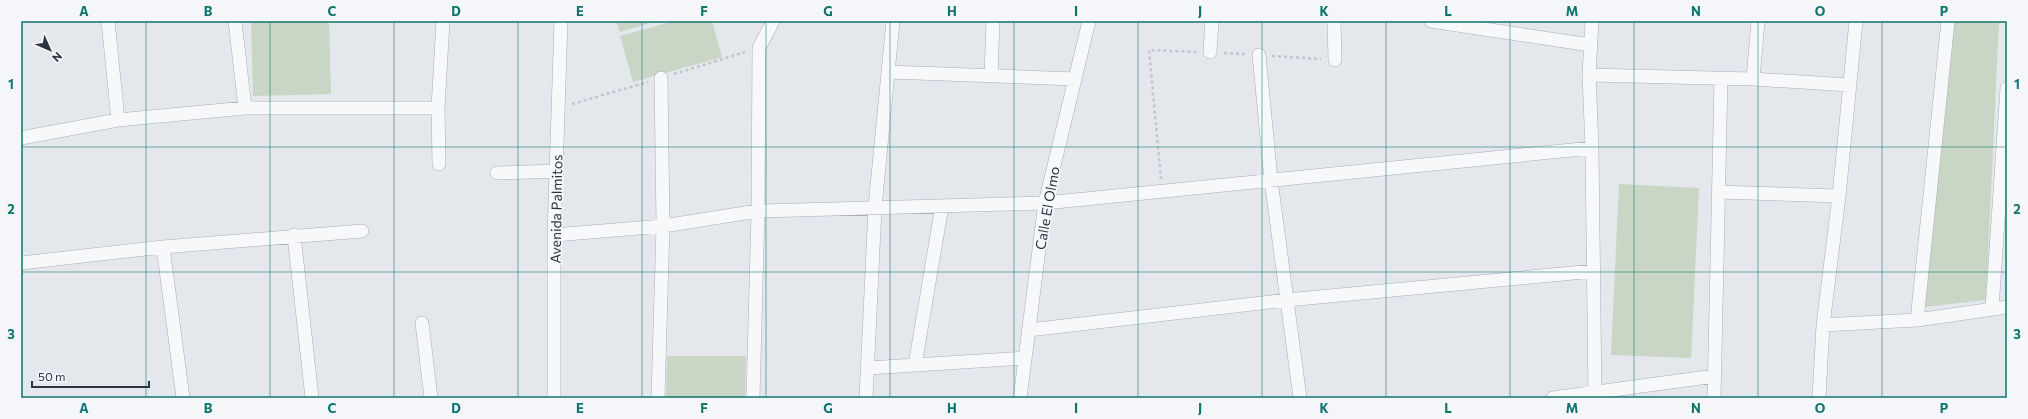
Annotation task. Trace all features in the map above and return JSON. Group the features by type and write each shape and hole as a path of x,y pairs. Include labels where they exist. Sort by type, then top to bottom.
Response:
{"street":[{"path":"108,21 118,120"},
{"path":"235,21 245,108"},
{"path":"439,164 438,108 444,21"},
{"name":"Avenida Palmitos","path":"554,398 554,235 561,21"},
{"path":"753,398 758,210 759,48 773,21"},
{"path":"866,398 875,207 893,21"},
{"path":"991,76 992,21"},
{"name":"Calle El Olmo","path":"1020,398 1045,203 1090,21"},
{"path":"1210,52 1212,21"},
{"path":"1334,21 1335,60"},
{"path":"1431,21 1590,45"},
{"path":"1592,21 1589,75 1592,148 1595,395"},
{"path":"1753,79 1758,21"},
{"path":"1819,398 1823,325 1839,196 1856,21"},
{"path":"1917,320 1948,21"},
{"path":"1259,55 1271,180 1300,398"},
{"path":"888,72 1075,79"},
{"path":"1589,75 1753,79 1850,85"},
{"path":"658,398 663,226 662,78"},
{"path":"1714,398 1721,79"},
{"path":"1992,309 2007,88"},
{"path":"21,138 118,120 245,108 438,108"},
{"path":"554,235 663,226 758,210 1045,203 1592,148"},
{"path":"497,173 557,170"},
{"path":"1719,192 1839,196"},
{"path":"916,365 942,206"},
{"path":"21,263 163,247 294,235 362,231"},
{"path":"294,235 312,398"},
{"path":"163,247 183,398"},
{"path":"1029,330 1287,300 1594,271"},
{"path":"1823,325 1917,320 2007,307"},
{"path":"422,323 431,398"},
{"path":"868,368 1025,358"},
{"path":"1553,398 1595,395 1715,376"}],"path":[{"path":"1162,191 1149,50 1210,52 1335,60"}],"green space":[{"path":"251,21 329,21 331,94 253,96"},
{"path":"616,21 657,21 620,32"},
{"path":"674,21 712,21 722,57 633,82 620,36"},
{"path":"1954,21 1999,21 1986,300 1923,307"},
{"path":"1619,184 1699,188 1691,358 1611,355"},
{"path":"667,356 746,356 745,398 666,398"}]}
